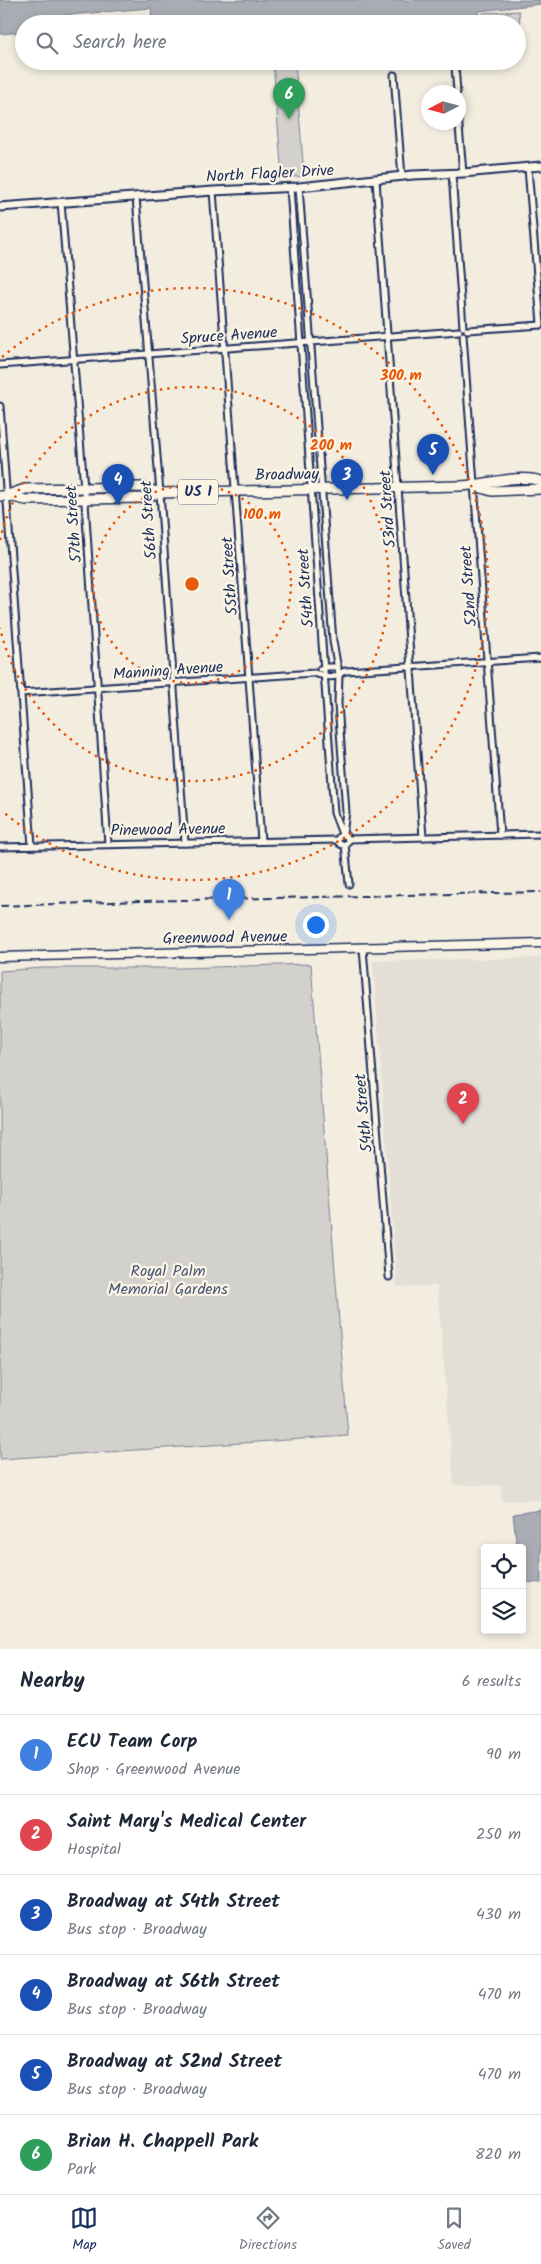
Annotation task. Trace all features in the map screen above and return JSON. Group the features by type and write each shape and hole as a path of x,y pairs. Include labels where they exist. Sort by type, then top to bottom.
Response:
{"main road":[{"name":"Broadway","path":"475,486 491,480 541,481"},
{"name":"Broadway","path":"4,496 25,489 142,487 160,492 475,486 492,491 541,489"},
{"name":"Broadway","path":"4,496 26,500 143,498 160,492"},
{"name":"Greenwood Avenue","path":"0,957 541,943"}],"street":[{"path":"455,70 456,85"},
{"path":"394,75 402,177"},
{"path":"459,130 463,173"},
{"name":"North Flagler Drive","path":"0,207 136,196 290,188 435,173 452,174 541,166"},
{"path":"528,168 541,324"},
{"name":"52nd Street","path":"452,174 500,835"},
{"name":"53rd Street","path":"376,180 423,837"},
{"name":"54th Street","path":"299,187 333,641 337,666"},
{"name":"54th Street","path":"290,188 323,638 322,667 334,813 347,842"},
{"name":"55th Street","path":"213,191 261,841"},
{"name":"56th Street","path":"136,196 160,492 185,843"},
{"name":"57th Street","path":"61,202 84,488 108,844"},
{"name":"Spruce Avenue","path":"0,365 300,344 541,324"},
{"path":"0,406 4,496 32,846"},
{"name":"Manning Avenue","path":"21,693 316,673 323,676 411,667 541,658"},
{"path":"316,673 322,667 337,666 340,673 338,695 346,812 343,834 338,840 340,844 423,837 541,834"},
{"name":"Pinewood Avenue","path":"0,847 338,840"},
{"path":"347,842 349,884"},
{"name":"54th Street","path":"363,948 389,1277"}],"shaded area":[{"path":"0,0 541,0 541,4 479,11 478,15 151,15 151,8 67,15 15,15 15,33 0,34"},
{"path":"541,958 541,1500 503,1501 500,1485 454,1485 437,1286 397,1287 373,961"},
{"path":"541,1510 541,1583 526,1582 526,1544 517,1544 513,1514"}],"green space":[{"path":"519,11 519,15 483,15 483,13"},
{"path":"274,70 296,70 304,176 282,178"},
{"name":"Royal Palm Memorial Gardens","path":"311,964 348,1436 0,1459 0,971 42,968 181,968"}],"railway":[{"path":"0,906 541,892"}],"place":[{"name":"Brian H. Chappell Park","path":"289,119"},
{"name":"Broadway at 52nd Street","path":"433,475"},
{"name":"Broadway at 54th Street","path":"347,500"},
{"name":"Broadway at 56th Street","path":"118,505"},
{"name":"ECU Team Corp","path":"229,920"},
{"name":"Saint Mary's Medical Center","path":"463,1124"}]}
